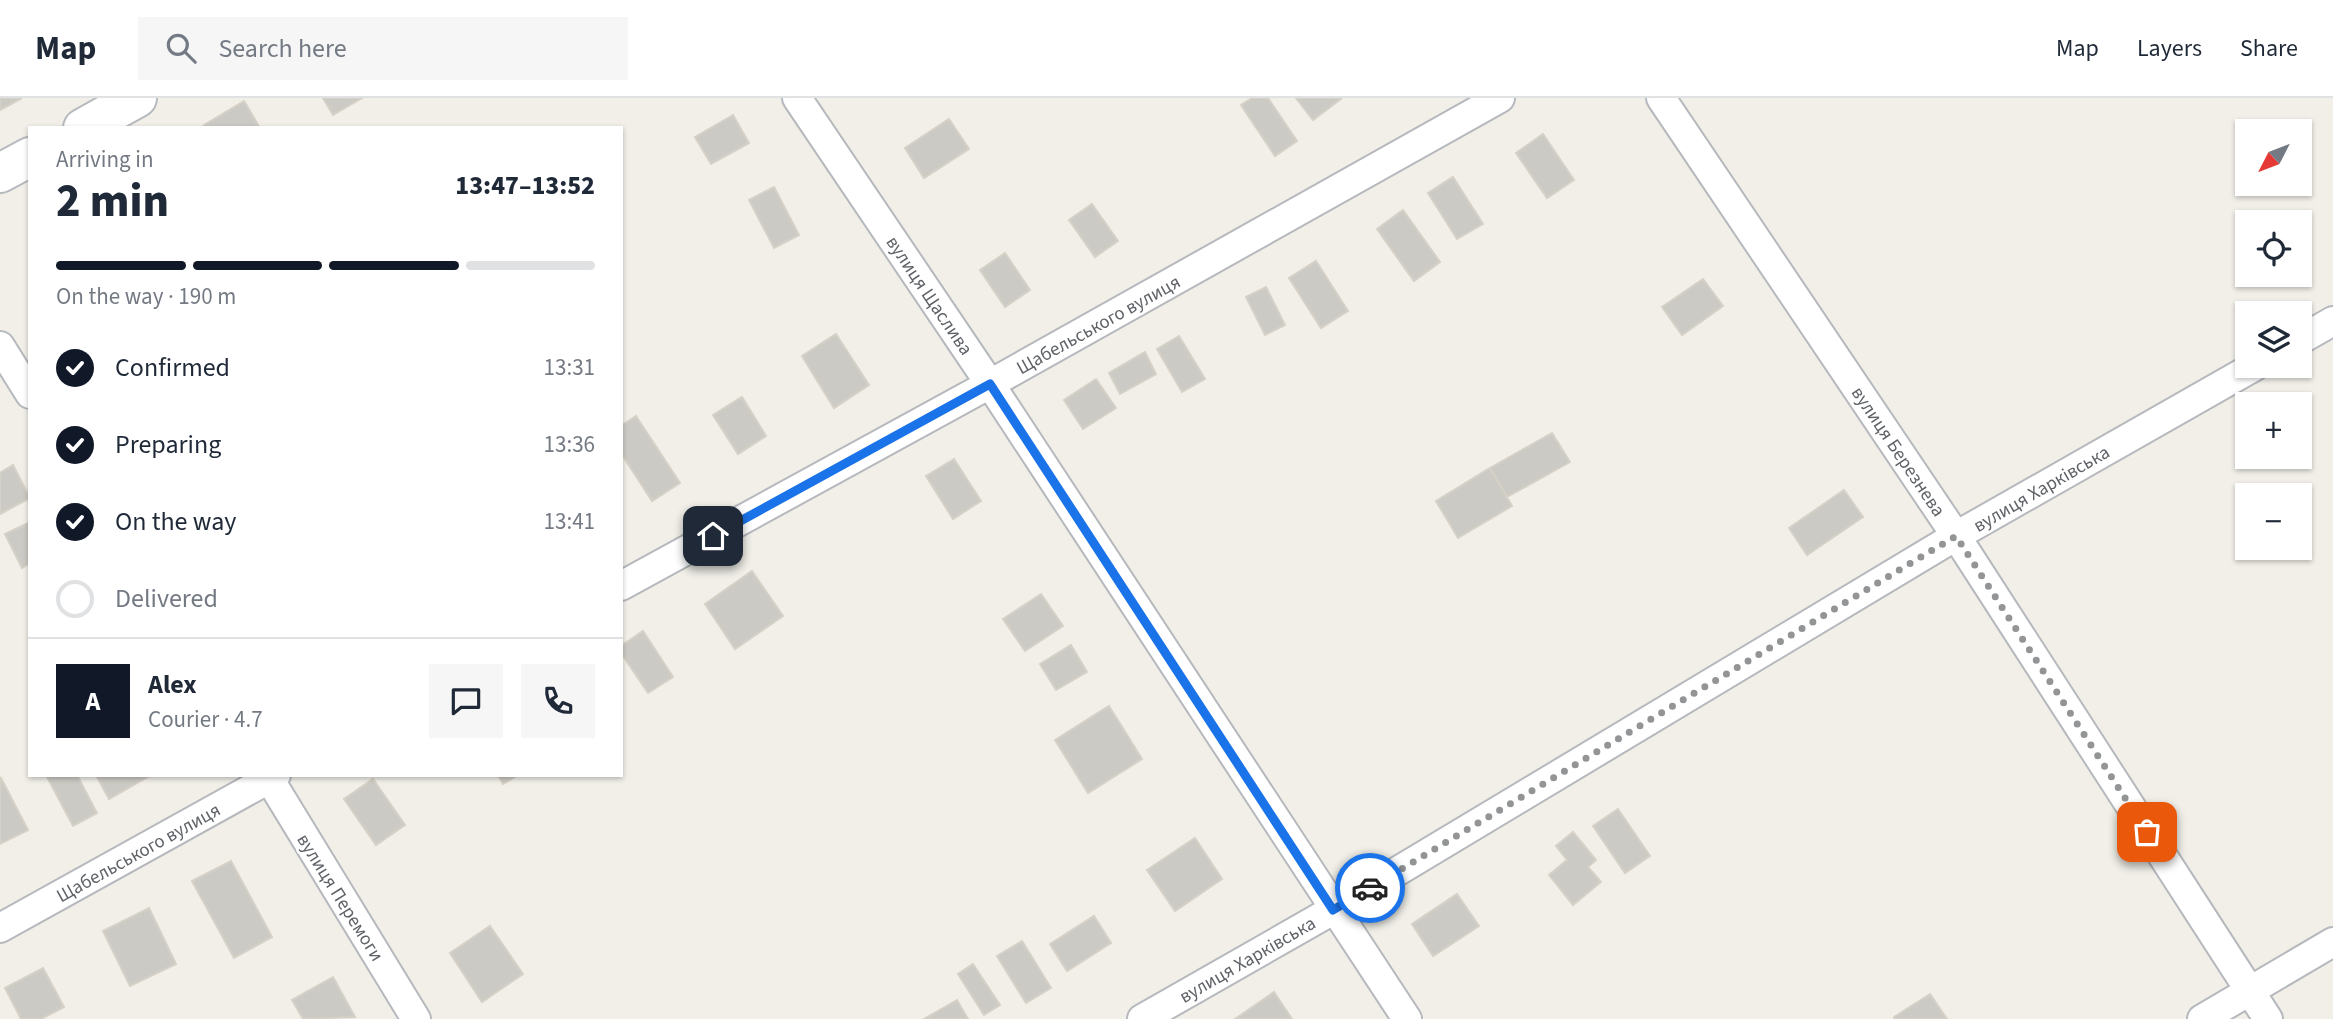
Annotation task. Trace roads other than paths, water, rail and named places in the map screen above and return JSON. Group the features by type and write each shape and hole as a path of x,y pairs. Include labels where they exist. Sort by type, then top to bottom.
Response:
{"main road":[{"path":"87,126 137,98"},
{"path":"0,173 28,158"}],"street":[{"name":"вулиця Щаслива","path":"797,98 990,384 1407,1019"},
{"name":"Щабельського вулиця","path":"623,585 990,384 1500,98"},
{"name":"вулиця Березнева","path":"1661,98 1956,536 2268,1019"},
{"path":"2312,334 2333,321"},
{"path":"0,346 28,391"},
{"name":"вулиця Харківська","path":"1142,1019 1333,910 1956,536 2235,377"},
{"name":"Щабельського вулиця","path":"0,928 271,777"},
{"name":"вулиця Перемоги","path":"271,777 416,1019"},
{"path":"2202,1019 2333,942"}]}
